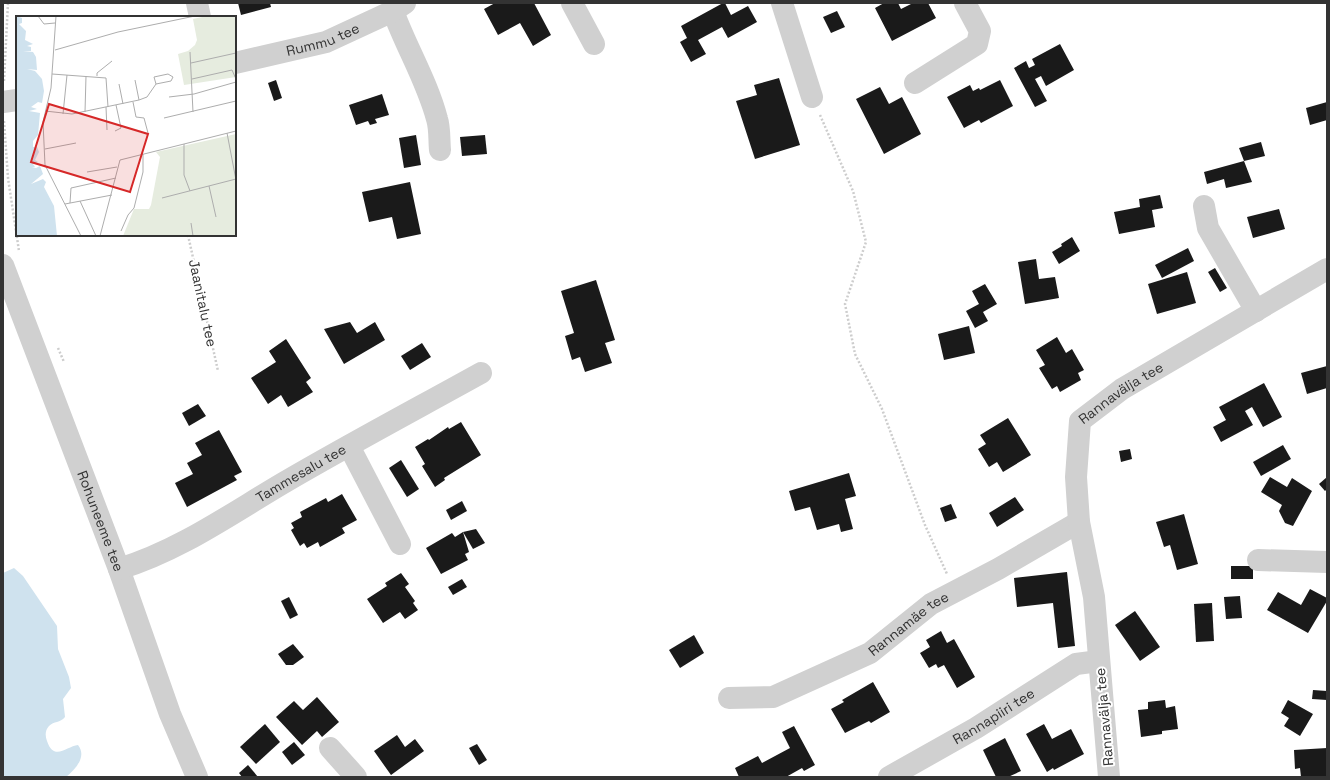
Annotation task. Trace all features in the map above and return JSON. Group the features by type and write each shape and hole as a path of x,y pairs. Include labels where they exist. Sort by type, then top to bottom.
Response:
{"street":[{"path":"197,3 200,16"},
{"path":"572,3 594,44"},
{"path":"782,3 812,97"},
{"path":"915,83 977,44 980,31 965,3"},
{"path":"399,7 404,40 426,85 438,120 440,150"},
{"name":"Rummu tee","path":"236,63 326,42 399,7"},
{"path":"3,92 16,99"},
{"path":"1204,206 1208,228 1256,311"},
{"name":"Rohuneeme tee","path":"3,265 119,569 170,714 197,777"},
{"name":"Rannavälja tee","path":"1109,777 1094,597 1079,522 1076,477 1080,421 1122,390 1327,269"},
{"name":"Tammesalu tee","path":"119,569 137,563 188,539 349,446 481,373"},
{"path":"349,446 400,544"},
{"name":"Rannamäe tee","path":"729,698 773,697 870,653 931,604 998,569 1079,522"},
{"path":"1258,560 1327,562"},
{"name":"Rannapiiri tee","path":"889,777 976,728 1076,664 1099,661"},
{"path":"330,748 356,777"}],"path":[{"path":"3,92 8,3"},
{"path":"812,97 853,191 866,242 844,304 855,354 882,409 924,525 955,591"},
{"name":"Jaanitalu tee","path":"188,236 218,371"}],"water":[{"path":"14,568 23,576 57,626 58,649 69,677 71,688 63,699 65,717 49,726 46,731 46,735 47,741 53,751 57,752 78,745 80,749 81,758 77,766 66,777 3,777 3,573"}],"building":[{"path":"238,3 270,3 271,7 241,15"},
{"path":"495,3 534,3 551,35 533,46 520,23 498,35 484,9"},
{"path":"725,3 731,15 748,6 757,22 728,38 722,27 698,40 706,54 691,62 680,42 687,38 681,26"},
{"path":"884,3 898,3 901,9 913,3 928,3 936,18 892,41 875,8"},
{"path":"837,11 845,27 831,33 823,17"},
{"path":"1060,44 1074,70 1046,86 1041,76 1035,79 1047,101 1035,107 1014,68 1026,61 1029,68 1035,65 1032,59"},
{"path":"779,78 800,145 755,159 736,101 757,95 754,85"},
{"path":"276,80 282,98 274,101 268,83"},
{"path":"1000,80 1013,106 981,123 979,120 964,128 947,97 970,85 973,91 979,88 980,90"},
{"path":"880,87 889,104 902,97 921,134 884,154 856,99"},
{"path":"382,94 389,115 375,119 377,123 370,125 368,121 356,125 349,105"},
{"path":"1327,102 1327,120 1310,125 1306,108"},
{"path":"416,135 421,165 404,168 399,138"},
{"path":"485,135 487,154 462,156 460,137"},
{"path":"1261,142 1265,156 1244,161 1239,148"},
{"path":"1244,161 1252,182 1226,188 1224,179 1207,184 1204,172"},
{"path":"410,182 421,234 397,239 392,217 369,222 362,192"},
{"path":"1160,195 1163,208 1152,210 1155,227 1119,234 1114,212 1140,207 1139,199"},
{"path":"1279,209 1285,229 1253,238 1247,217"},
{"path":"1072,237 1080,251 1059,264 1052,252"},
{"path":"1188,248 1194,261 1162,278 1155,265"},
{"path":"1036,259 1039,279 1055,277 1059,298 1025,304 1018,262"},
{"path":"1215,268 1227,288 1220,292 1208,272"},
{"path":"1187,272 1196,303 1157,314 1148,284"},
{"path":"596,280 615,340 605,343 612,363 585,372 580,357 572,360 565,336 574,333 561,291"},
{"path":"985,284 997,304 983,312 988,321 975,328 966,311 979,304 972,291"},
{"path":"350,322 357,333 375,322 385,340 344,364 324,329"},
{"path":"969,326 975,353 944,360 938,334"},
{"path":"1057,337 1066,353 1072,349 1084,370 1078,373 1081,380 1060,392 1057,386 1052,389 1039,368 1045,365 1036,350"},
{"path":"286,339 311,378 306,382 313,392 288,407 281,395 268,404 251,378 276,362 269,351"},
{"path":"422,343 431,357 410,370 401,356"},
{"path":"1327,366 1327,388 1307,394 1301,373"},
{"path":"1264,383 1282,417 1263,427 1252,407 1245,411 1253,425 1221,442 1213,427 1226,420 1219,407"},
{"path":"198,404 206,416 189,426 182,413"},
{"path":"1008,418 1031,455 1003,472 997,462 989,467 978,449 986,444 980,435"},
{"path":"461,422 481,455 444,478 445,480 435,487 422,466 425,464 415,447 428,439 429,440 448,427 449,429"},
{"path":"219,430 242,472 234,476 237,480 187,507 175,483 193,474 187,463 202,455 195,443"},
{"path":"1283,445 1291,459 1261,476 1253,462"},
{"path":"1130,449 1132,459 1121,462 1119,451"},
{"path":"401,460 419,489 407,497 389,468"},
{"path":"849,473 856,496 845,499 853,529 841,532 839,524 817,530 810,507 795,511 789,491"},
{"path":"1270,477 1287,487 1292,478 1312,491 1293,526 1285,523 1279,511 1282,505 1261,492"},
{"path":"1327,477 1327,489 1325,491 1319,484"},
{"path":"342,494 357,520 342,528 345,533 320,547 318,542 307,548 304,543 300,546 291,530 294,528 291,523 302,517 300,512 326,498 328,502"},
{"path":"1015,497 1024,510 997,527 989,513"},
{"path":"462,501 467,511 451,520 446,510"},
{"path":"951,504 957,518 945,522 940,508"},
{"path":"1184,514 1198,564 1177,570 1170,545 1164,547 1156,522"},
{"path":"476,529 485,543 473,549 463,532"},
{"path":"463,532 469,552 465,554 468,560 441,574 426,548 452,533 455,537"},
{"path":"1231,566 1253,566 1253,579 1231,579"},
{"path":"1067,572 1075,646 1058,648 1053,603 1017,607 1014,578"},
{"path":"401,573 409,584 405,587 415,601 413,603 418,610 405,619 400,612 383,623 367,599 387,586 385,583"},
{"path":"462,579 467,587 453,595 448,587"},
{"path":"1310,589 1327,598 1327,601 1308,633 1267,610 1278,592 1301,605"},
{"path":"1240,596 1242,618 1226,619 1224,597"},
{"path":"289,597 298,615 290,619 281,601"},
{"path":"1212,603 1214,641 1196,642 1194,604"},
{"path":"1135,611 1160,647 1140,661 1115,625"},
{"path":"941,631 947,643 954,639 975,677 957,688 944,665 938,668 936,664 929,668 920,653 930,647 926,640"},
{"path":"694,635 704,653 680,668 669,650"},
{"path":"293,644 304,657 293,665 286,665 278,654"},
{"path":"873,682 890,712 871,723 869,721 845,733 831,709 844,702 842,700"},
{"path":"1313,690 1327,691 1327,700 1312,699"},
{"path":"317,697 339,722 322,737 317,731 302,745 276,717 294,701 303,710"},
{"path":"1165,700 1166,708 1175,706 1178,729 1162,731 1162,734 1141,737 1138,710 1148,709 1148,702"},
{"path":"1288,700 1313,714 1300,736 1284,726 1289,718 1281,713"},
{"path":"265,724 280,742 256,764 240,747"},
{"path":"1044,724 1052,739 1071,729 1084,754 1054,770 1053,768 1047,772 1026,734"},
{"path":"794,726 815,765 804,771 802,768 786,777 739,777 735,768 758,756 762,763 790,748 782,732"},
{"path":"397,735 405,747 415,739 424,751 391,775 374,751"},
{"path":"1005,738 1021,771 1008,777 996,777 983,750"},
{"path":"294,742 305,755 292,765 282,752"},
{"path":"477,744 487,760 479,765 469,748"},
{"path":"1327,748 1327,777 1301,777 1300,768 1295,769 1294,750"},
{"path":"248,765 258,777 242,777 239,773"}]}
